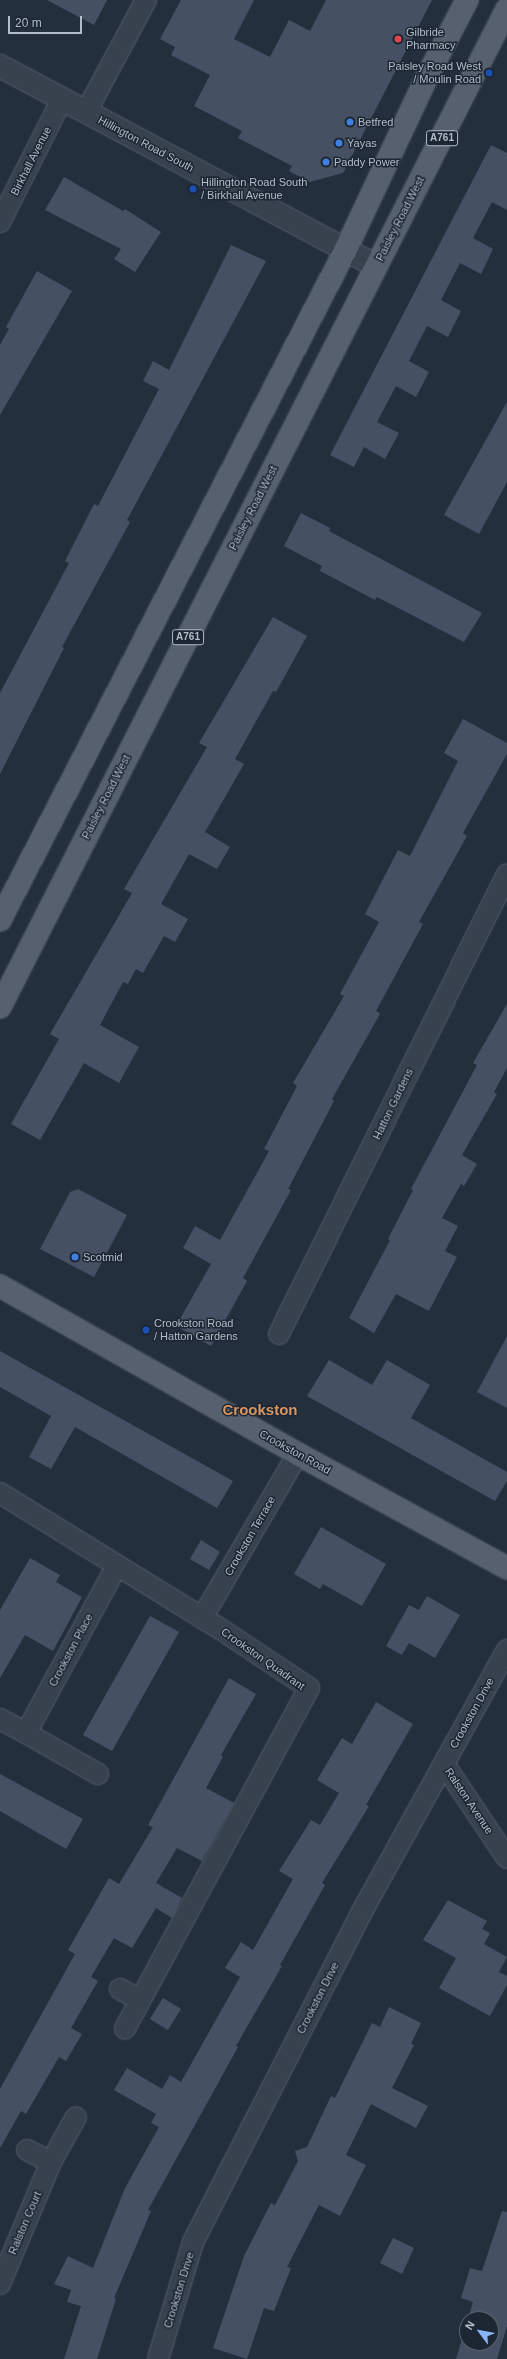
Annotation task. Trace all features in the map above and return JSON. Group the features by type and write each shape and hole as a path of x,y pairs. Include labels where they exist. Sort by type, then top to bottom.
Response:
{"main road":[{"path":"0,920 345,250 428,75 467,0"},
{"name":"Paisley Road West","path":"0,1008 507,9"},
{"name":"Crookston Road","path":"0,1286 298,1454 507,1568"}],"street":[{"path":"86,112 146,0"},
{"name":"Hillington Road South","path":"0,66 376,266"},
{"name":"Birkhall Avenue","path":"0,222 62,99"},
{"name":"Hatton Gardens","path":"280,1334 507,874"},
{"name":"Crookston Terrace","path":"202,1618 298,1454"},
{"name":"Crookston Quadrant","path":"0,1493 116,1567 202,1618 309,1688 125,2028"},
{"name":"Crookston Place","path":"26,1732 116,1567"},
{"name":"Crookston Drive","path":"158,2359 193,2242 365,1906 507,1650"},
{"path":"0,1718 98,1774"},
{"name":"Ralston Avenue","path":"444,1764 507,1858"},
{"path":"120,1989 140,2000"},
{"name":"Ralston Court","path":"0,2284 51,2162 76,2117"},
{"path":"27,2150 51,2162"}],"building":[{"path":"47,0 107,0 94,25"},
{"path":"181,0 254,0 234,39 270,57 289,20 310,31 326,0 432,0 343,173 310,182 289,171 292,166 238,138 242,131 194,106 210,75 171,55 175,47 160,39"},
{"path":"491,145 507,153 507,210 492,202 473,238 493,249 481,274 460,263 441,300 461,311 448,337 427,326 409,361 429,372 416,397 396,386 377,422 399,433 385,459 364,447 354,467 330,455"},
{"path":"64,177 123,211 125,209 161,232 135,272 114,259 121,249 45,210"},
{"path":"231,245 266,261 127,520 130,522 62,647 64,648 0,774 0,693 69,563 65,561 94,504 98,506 159,389 143,381 153,361 169,370"},
{"path":"37,271 72,291 0,415 0,345 9,329 6,327"},
{"path":"507,402 507,482 479,534 444,515"},
{"path":"301,513 330,528 329,531 482,613 464,642 377,597 375,600 320,571 322,566 284,546"},
{"path":"273,617 307,636 276,692 273,691 235,759 244,764 205,832 230,847 217,869 189,854 161,904 188,919 175,942 164,936 143,973 136,969 128,984 123,982 100,1025 139,1047 119,1083 84,1063 40,1140 11,1124 59,1039 50,1034 132,893 124,889 207,747 199,743"},
{"path":"463,719 507,743 507,754 463,833 467,836 419,922 423,924 376,1011 380,1014 332,1099 334,1101 288,1189 291,1190 243,1278 247,1281 211,1346 176,1326 211,1264 183,1248 195,1226 220,1240 269,1151 264,1149 297,1086 293,1083 344,996 340,994 379,922 365,914 398,850 410,856 458,761 444,753"},
{"path":"507,1004 507,1068 494,1092 497,1094 462,1155 477,1164 464,1186 461,1184 442,1218 458,1226 445,1251 457,1257 429,1311 396,1294 374,1333 349,1318 390,1240 388,1239 413,1190 411,1189 477,1065 473,1063"},
{"path":"78,1189 127,1215 94,1277 40,1249 70,1192"},
{"path":"507,1336 507,1408 477,1392"},
{"path":"0,1351 233,1481 217,1508 75,1427 51,1469 29,1457 51,1416 0,1387"},
{"path":"329,1360 372,1385 387,1360 430,1385 411,1418 507,1472 507,1481 495,1501 307,1396"},
{"path":"321,1527 386,1564 362,1606 323,1584 320,1589 294,1574"},
{"path":"201,1540 220,1552 209,1570 190,1559"},
{"path":"30,1558 60,1575 56,1582 82,1597 53,1651 25,1635 0,1678 0,1610"},
{"path":"427,1596 460,1615 435,1658 409,1643 402,1655 386,1646 409,1605 419,1610"},
{"path":"150,1616 179,1632 112,1751 83,1735"},
{"path":"229,1678 256,1694 221,1755 223,1757 206,1788 234,1803 202,1861 177,1848 156,1883 182,1898 172,1918 156,1908 132,1948 114,1938 91,1977 98,1981 71,2028 82,2034 66,2061 59,2057 26,2114 21,2111 0,2148 0,2089 75,1954 68,1950 109,1878 119,1884 153,1827 148,1825"},
{"path":"376,1702 413,1724 366,1805 369,1806 322,1883 325,1885 280,1965 282,1966 236,2046 238,2047 148,2210 151,2211 114,2298 116,2299 97,2359 64,2359 81,2306 67,2302 71,2290 54,2284 68,2256 93,2268 125,2188 159,2127 151,2123 156,2114 114,2090 127,2068 162,2089 170,2075 181,2082 240,1977 225,1968 241,1942 253,1950 293,1879 279,1871 311,1820 320,1825 339,1793 317,1780 342,1738 352,1744"},
{"path":"0,1774 83,1819 66,1849 0,1811"},
{"path":"448,1900 487,1921 482,1929 490,1933 484,1944 507,1957 499,1972 507,1976 507,1985 490,2016 439,1988 456,1958 423,1940"},
{"path":"163,1998 181,2009 168,2030 150,2019"},
{"path":"389,2007 421,2023 411,2044 414,2045 392,2088 428,2106 416,2128 371,2104 346,2155 366,2165 340,2216 319,2205 287,2267 291,2268 274,2311 264,2308 247,2359 213,2348 244,2256 271,2203 275,2205 298,2161 295,2151 307,2147 331,2096 335,2098 372,2023 380,2027"},
{"path":"502,2211 507,2212 507,2326 497,2359 456,2359 459,2349 459,2351 499,2351 499,2311 470,2311 473,2302 461,2298 470,2268 482,2271"},
{"path":"393,2238 414,2248 402,2274 380,2263"}],"place":[{"name":"Gilbride Pharmacy","path":"398,39"},
{"name":"Paisley Road West / Moulin Road","path":"489,73"},
{"name":"Betfred","path":"350,122"},
{"name":"Yayas","path":"339,143"},
{"name":"Paddy Power","path":"326,162"},
{"name":"Hillington Road South / Birkhall Avenue","path":"193,189"},
{"name":"Scotmid","path":"75,1257"},
{"name":"Crookston Road / Hatton Gardens","path":"146,1330"}],"district":[{"name":"Crookston","path":"260,1410"}]}
